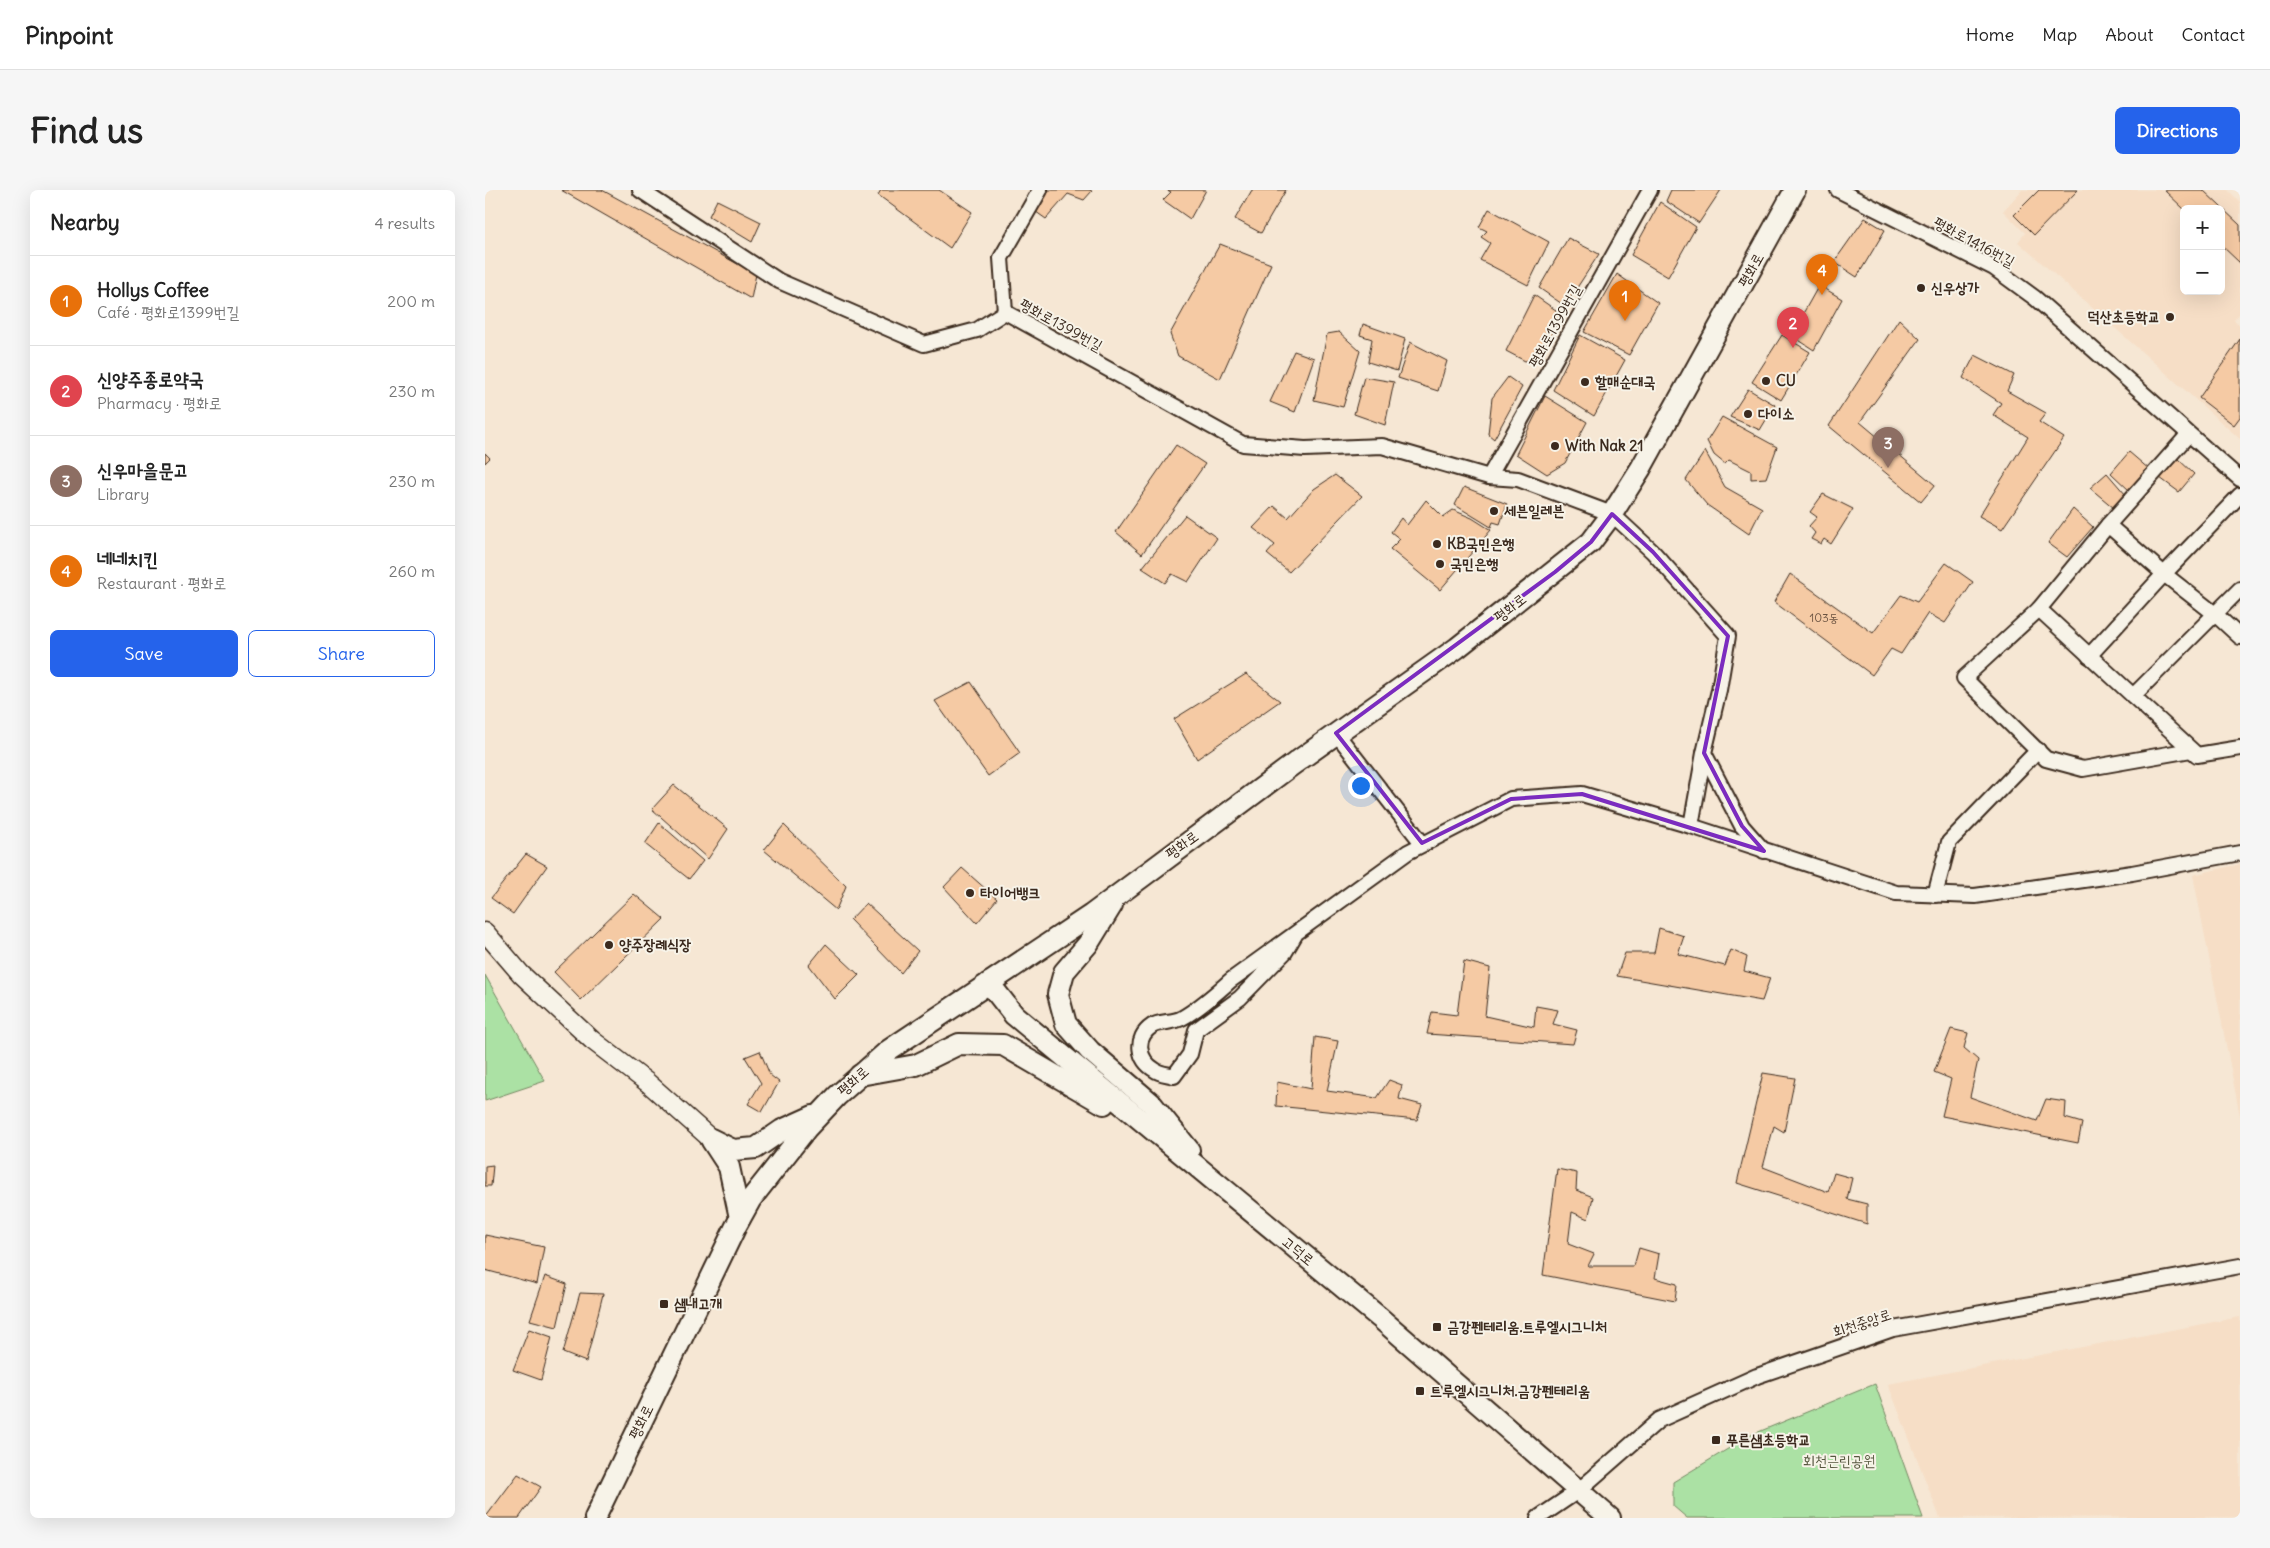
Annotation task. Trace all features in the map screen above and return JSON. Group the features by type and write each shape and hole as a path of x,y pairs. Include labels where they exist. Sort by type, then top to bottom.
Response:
{"main road":[{"name":"평화로","path":"595,1518 740,1218 788,1151 821,1112 889,1050 1091,915 1337,733 1457,648 1591,542 1612,514 1681,397 1795,190"},
{"path":"1119,893 1088,944 1064,972 1058,994 1066,1024 1090,1051 1151,1103 1215,1183"},
{"name":"고덕로","path":"989,983 1007,1009 1380,1318 1610,1518"},
{"path":"860,1075 916,1065 959,1044 1003,1044 1163,1140"},
{"path":"711,1139 733,1150 756,1148 782,1130 821,1112"},
{"path":"711,1139 729,1167 740,1218"}],"street":[{"name":"평화로1399번길","path":"640,190 779,281 924,344 977,330 1005,312 1243,444 1305,449 1382,446 1489,477 1517,479 1612,514"},
{"path":"1005,312 1001,258 1040,190"},
{"name":"평화로1399번길","path":"1489,477 1650,190"},
{"name":"평화로1416번길","path":"1838,190 1993,268 2035,298 2240,479"},
{"path":"2189,435 2108,525 2039,609 1964,678 2047,759 2083,769 2191,750"},
{"path":"2089,656 2163,574 2240,495"},
{"path":"1612,514 1653,552 1728,636 1691,826"},
{"path":"2108,525 2163,574 2215,614 2240,637"},
{"path":"2133,696 2240,589"},
{"path":"2039,609 2197,755 2240,748"},
{"path":"1337,733 1423,843"},
{"path":"1935,895 1949,842 2038,750"},
{"path":"1704,753 1742,826 1764,851"},
{"path":"1295,935 1285,952 1240,998 1196,1030 1190,1054 1174,1076 1156,1071 1144,1059 1139,1045 1141,1035 1153,1026 1180,1019 1295,935 1423,843 1511,799 1582,794 1691,826 1896,893 1975,896 2132,873 2240,853"},
{"path":"485,932 521,974 592,1040 648,1083 711,1139"},
{"name":"회천중앙로","path":"1538,1518 1578,1491 1659,1420 1757,1376 1893,1329 2240,1266"}],"highlighted area":[{"path":"1612,514 1653,552 1728,636 1704,753 1742,826 1764,851 1582,794 1511,799 1422,843 1336,733 1555,572 1591,542"}],"shaded area":[{"name":"덕산초등학교","path":"2022,190 2228,190 2240,202 2240,313 2234,320 2240,325 2240,439 2018,242 2025,233 2003,211"},
{"path":"2240,864 2240,1116 2193,875"},
{"path":"2240,1317 2240,1517 1940,1518 1888,1384"}],"green space":[{"path":"485,975 545,1081 485,1101"},
{"name":"회천근린공원","path":"1875,1384 1923,1518 1687,1518 1673,1506 1673,1482 1751,1435"}],"building":[{"path":"561,190 602,190 756,274 751,299"},
{"path":"881,190 939,190 972,212 950,248 878,195"},
{"path":"1048,190 1092,191 1084,200 1068,194 1046,219 1032,209"},
{"path":"1167,190 1206,190 1190,219 1163,200 1171,192"},
{"path":"1252,190 1286,190 1261,233 1235,219"},
{"path":"1671,190 1721,190 1699,223 1666,201"},
{"path":"2039,190 2078,190 2034,235 2014,215"},
{"path":"2164,190 2203,190 2219,205 2180,205"},
{"path":"717,200 761,222 752,242 709,216"},
{"path":"1660,202 1696,227 1668,277 1631,255"},
{"path":"1489,209 1549,242 1528,285 1480,260 1490,243 1481,237 1487,231 1479,227"},
{"path":"2225,211 2240,225 2240,263 2225,249"},
{"path":"1865,218 1885,230 1857,277 1834,262"},
{"path":"1568,238 1599,254 1565,306 1539,288"},
{"path":"1220,244 1271,264 1220,379 1178,356 1170,334"},
{"path":"1617,274 1658,303 1629,355 1584,332"},
{"path":"1819,285 1842,299 1814,350 1791,335"},
{"path":"1534,295 1563,315 1536,359 1525,361 1506,351"},
{"path":"1899,319 1920,339 1860,422 1935,485 1921,502 1829,426"},
{"path":"1363,324 1405,339 1397,371 1368,362 1372,339 1360,335"},
{"path":"1339,332 1360,351 1343,407 1314,400 1327,334"},
{"path":"1580,335 1625,360 1594,416 1553,390"},
{"path":"1782,335 1810,352 1781,400 1752,382"},
{"path":"2240,339 2240,417 2234,425 2199,398"},
{"path":"1410,342 1447,361 1438,391 1398,378"},
{"path":"1294,351 1314,358 1295,412 1270,402"},
{"path":"1975,355 2014,375 2007,391 2046,413 2039,422 2064,438 2002,529 1979,516 2028,437 1993,415 2001,403 1963,378"},
{"path":"1364,377 1394,382 1385,425 1354,414"},
{"path":"1508,377 1522,387 1494,439 1488,434 1492,398"},
{"path":"1748,389 1775,405 1760,430 1730,417"},
{"path":"1545,396 1587,422 1565,463 1547,474 1516,454"},
{"path":"1722,417 1777,447 1766,478 1751,479 1751,471 1729,460 1725,464 1714,455 1707,441"},
{"path":"1176,445 1205,464 1142,554 1116,532"},
{"path":"1705,451 1725,487 1762,508 1749,534 1707,505 1686,480"},
{"path":"2129,452 2150,470 2131,492 2111,473"},
{"path":"485,453 490,458 485,463"},
{"path":"2177,458 2194,474 2179,492 2160,478"},
{"path":"2107,473 2126,495 2114,508 2090,488"},
{"path":"1335,475 1362,496 1289,572 1267,554 1275,545 1253,528 1274,506 1288,518 1314,489"},
{"path":"1464,487 1507,504 1500,524 1493,522 1491,527 1455,505"},
{"path":"1823,494 1853,509 1831,544 1824,539 1821,544 1811,539 1815,533 1809,526 1817,517 1810,512"},
{"name":"KB국민은행","path":"1426,500 1443,517 1453,510 1472,518 1491,530 1440,590 1390,549 1400,539 1391,532 1401,518 1407,525"},
{"path":"2073,509 2093,527 2067,557 2048,543"},
{"path":"1185,515 1217,538 1188,582 1172,574 1165,583 1142,568"},
{"path":"1946,563 1973,582 1945,623 1928,613 1901,654 1891,649 1872,675 1774,602 1790,574 1873,633 1901,595 1917,602"},
{"path":"1246,674 1280,701 1197,759 1174,719"},
{"path":"971,682 1020,753 988,776 935,701"},
{"path":"674,785 728,829 708,859 652,809"},
{"path":"659,823 703,861 689,879 645,844"},
{"path":"784,825 846,886 836,910 764,850"},
{"path":"526,854 547,866 513,914 491,898"},
{"name":"타이어뱅크","path":"962,868 997,899 977,923 944,887"},
{"name":"양주장례식장","path":"634,894 664,919 581,1000 554,972"},
{"path":"866,903 918,951 901,973 850,920"},
{"path":"1659,928 1684,936 1678,954 1725,966 1731,950 1747,957 1744,971 1770,978 1762,1001 1617,976 1625,953 1654,953"},
{"path":"826,944 859,975 835,999 809,965"},
{"path":"1464,961 1490,968 1485,1016 1534,1027 1536,1006 1558,1010 1553,1024 1577,1030 1573,1044 1427,1034 1432,1012 1457,1015"},
{"path":"1951,1029 1968,1033 1964,1048 1978,1060 1970,1097 2037,1121 2046,1099 2066,1102 2065,1118 2082,1123 2078,1143 1942,1116 1951,1079 1934,1072"},
{"path":"1315,1037 1338,1041 1327,1091 1377,1098 1389,1080 1402,1085 1399,1099 1422,1105 1417,1120 1276,1106 1277,1082 1311,1089"},
{"path":"760,1051 770,1075 779,1082 762,1112 748,1104 761,1083 745,1057"},
{"path":"1763,1073 1795,1078 1784,1132 1774,1126 1763,1167 1828,1192 1834,1173 1852,1178 1847,1199 1867,1204 1867,1224 1737,1183"},
{"path":"493,1165 491,1186 485,1186 485,1166"},
{"path":"1557,1169 1577,1173 1576,1190 1593,1197 1588,1219 1572,1212 1568,1244 1594,1254 1588,1266 1634,1266 1639,1248 1659,1254 1655,1278 1677,1284 1675,1301 1543,1275"},
{"path":"485,1235 544,1247 537,1284 485,1270"},
{"path":"545,1276 567,1284 557,1327 530,1320"},
{"path":"580,1293 603,1294 586,1362 563,1353"},
{"path":"529,1329 552,1337 541,1380 513,1370"},
{"path":"518,1474 541,1487 519,1518 485,1518"}],"place":[{"name":"신우상가","path":"1921,288"},
{"name":"네네치킨","path":"1822,295"},
{"name":"덕산초등학교","path":"2170,317"},
{"name":"Hollys Coffee","path":"1625,321"},
{"name":"신양주종로약국","path":"1793,348"},
{"name":"CU","path":"1766,381"},
{"name":"할매순대국","path":"1585,382"},
{"name":"다이소","path":"1748,414"},
{"name":"With Nak 21","path":"1555,446"},
{"name":"신우마을문고","path":"1888,468"},
{"name":"세븐일레븐","path":"1494,511"},
{"name":"KB국민은행","path":"1437,544"},
{"name":"국민은행","path":"1440,564"},
{"name":"타이어뱅크","path":"970,893"},
{"name":"양주장례식장","path":"609,945"},
{"name":"샘내고개","path":"664,1304"},
{"name":"금강펜테리움.트루엘시그니처","path":"1437,1327"},
{"name":"트루엘시그니처.금강펜테리움","path":"1420,1391"},
{"name":"푸른샘초등학교","path":"1716,1440"}]}
